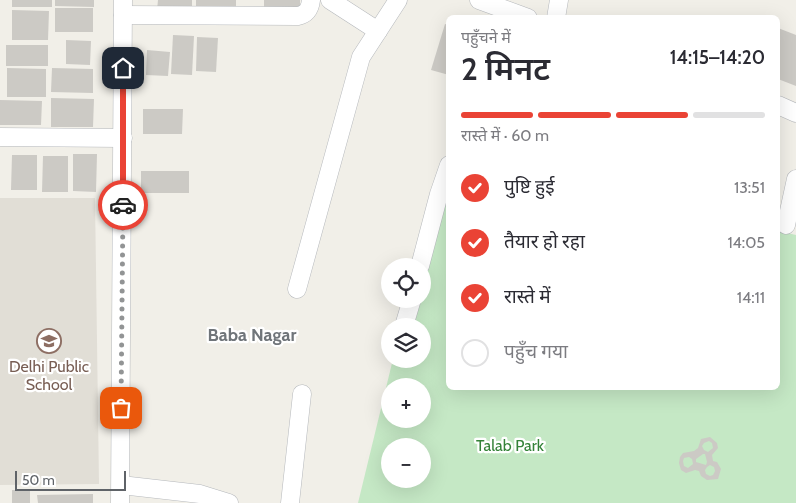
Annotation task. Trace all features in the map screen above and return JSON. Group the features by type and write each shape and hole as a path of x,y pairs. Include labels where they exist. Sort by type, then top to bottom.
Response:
{"street":[{"path":"120,503 123,7 253,7 298,16 304,14 310,8 312,0"},
{"path":"330,0 378,31"},
{"path":"297,289 361,56 398,0"},
{"path":"480,0 501,13"},
{"path":"556,15 559,0"},
{"path":"780,106 796,113"},
{"path":"0,138 123,138"},
{"path":"422,258 446,174"},
{"path":"786,225 796,179"},
{"path":"290,503 302,394"},
{"path":"120,485 200,494 229,503"}],"shaded area":[{"name":"Delhi Public School","path":"0,198 95,198 99,484 0,485"}],"green space":[{"name":"Talab Park","path":"446,178 446,390 780,390 780,231 796,235 796,503 358,503 381,408 381,428 431,428 431,378 388,378 391,368 431,368 431,318 403,318 406,308 431,308 431,258 424,258"}],"building":[{"path":"12,0 52,0 52,7 12,7"},
{"path":"55,0 94,0 94,7 55,6"},
{"path":"158,0 192,0 192,10 157,10"},
{"path":"196,0 236,0 236,10 196,9"},
{"path":"264,0 300,0 300,8 264,8"},
{"path":"55,8 93,8 93,32 55,32"},
{"path":"12,10 49,11 48,40 12,40"},
{"path":"445,24 446,24 446,74 431,70"},
{"path":"780,29 796,35 796,86 780,80"},
{"path":"173,35 194,36 192,75 171,74"},
{"path":"197,37 218,38 216,72 196,71"},
{"path":"66,40 91,41 90,65 66,64"},
{"path":"6,45 48,45 48,66 6,66"},
{"path":"147,50 170,52 168,76 146,75"},
{"path":"7,68 46,69 46,97 7,97"},
{"path":"52,68 93,69 93,93 51,92"},
{"path":"51,98 94,99 93,127 51,127"},
{"path":"0,100 42,101 41,125 0,125"},
{"path":"143,109 183,109 182,134 143,134"},
{"path":"73,154 97,154 96,192 73,191"},
{"path":"12,155 37,155 37,190 11,190"},
{"path":"43,156 68,156 68,192 42,192"},
{"path":"141,171 189,171 189,193 141,193"},
{"path":"710,437 717,443 718,448 712,455 713,461 717,462 721,469 718,479 707,480 701,476 699,471 695,470 686,473 681,470 680,457 683,453 694,451 698,448 701,439","holes":["709,441 712,443 713,448 708,452 704,450 702,446","705,454 706,465 696,462 696,459","689,457 692,459 693,464 688,468 684,466 684,458","710,465 714,467 713,475 706,474 705,470"]},
{"path":"12,490 30,490 30,503 12,503"},
{"path":"93,494 93,503 38,503 37,495"}],"way so far":[{"path":"121,408 123,205"}],"place":[{"name":"Delhi Public School","path":"49,341"}],"district":[{"name":"Baba Nagar","path":"252,335"}],"route":[{"path":"123,68 123,205"}]}
